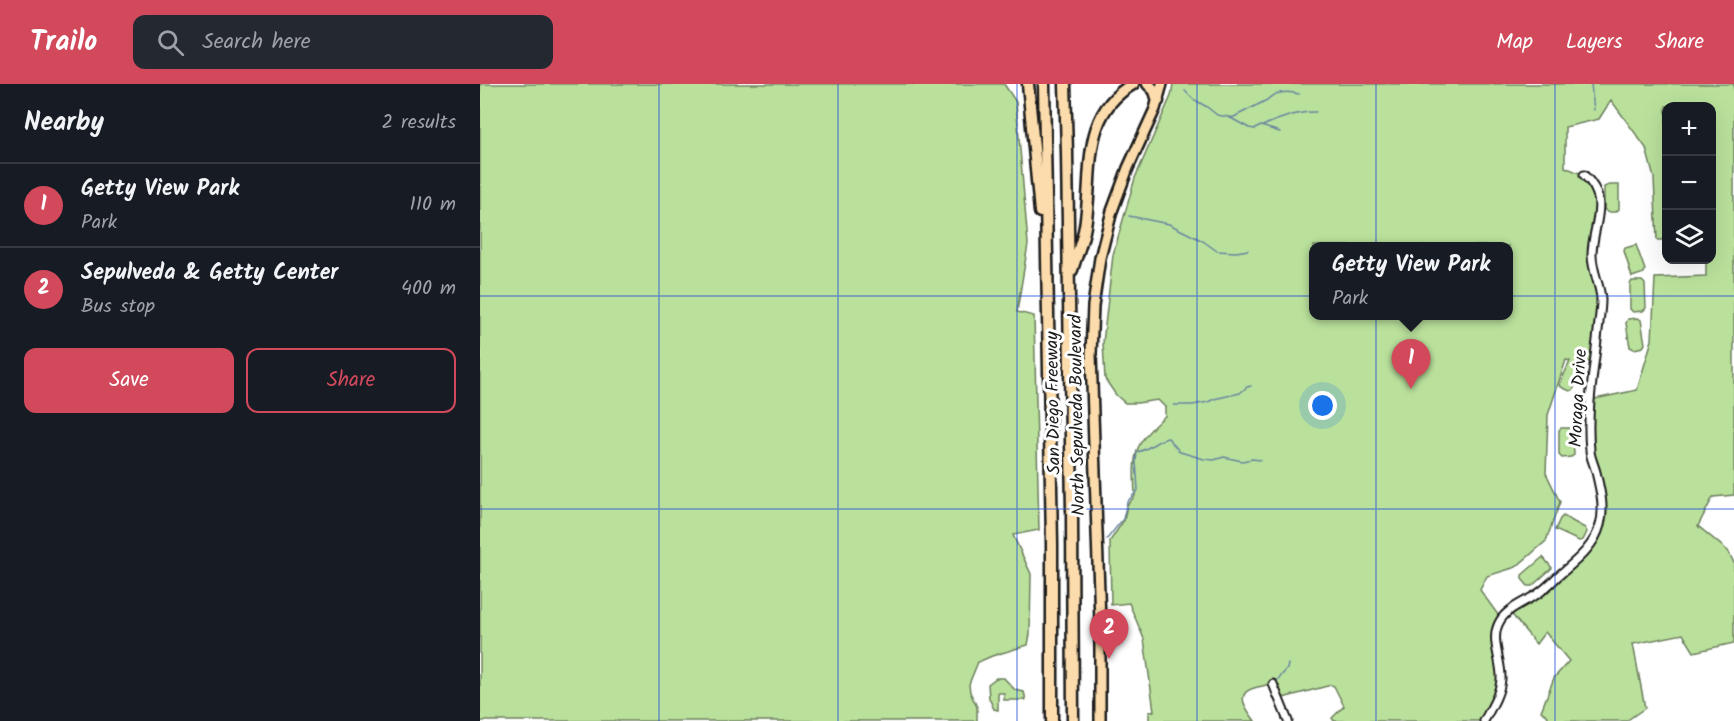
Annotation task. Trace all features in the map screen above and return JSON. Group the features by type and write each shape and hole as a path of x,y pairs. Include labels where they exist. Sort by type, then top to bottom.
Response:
{"highway":[{"path":"1028,84 1047,286"},
{"name":"San Diego Freeway","path":"1044,84 1052,544 1052,721"},
{"path":"1046,170 1052,161 1051,84"},
{"path":"1058,84 1060,109 1066,118"},
{"name":"San Diego Freeway","path":"1065,84 1072,548 1072,721"},
{"path":"1068,280 1085,227 1096,127 1111,102 1133,84"},
{"path":"1148,84 1155,91 1158,101"}],"main road":[{"name":"North Sepulveda Boulevard","path":"1100,721 1100,629 1091,364 1092,314 1100,258 1112,211 1125,175 1158,101 1162,84"}],"street":[{"name":"Moraga Drive","path":"1484,721 1496,697 1501,678 1495,641 1496,629 1501,619 1509,611 1539,593 1580,558 1592,544 1600,527 1601,495 1590,451 1591,388 1601,298 1594,276 1592,256 1600,204 1598,192 1584,175"},
{"path":"1273,684 1288,721"}],"green space":[{"path":"480,84 1004,84 1016,102 1028,244 1017,312 1034,316 1039,530 1013,535 1031,574 1028,645 978,662 969,684 977,707 977,721 480,721"},
{"path":"1173,84 1734,84 1734,495 1713,497 1698,526 1728,551 1734,563 1734,643 1694,652 1683,634 1633,644 1645,708 1626,721 1546,721 1548,716 1541,711 1554,678 1569,661 1545,632 1536,644 1509,611 1539,593 1592,544 1602,513 1590,451 1590,400 1637,390 1652,340 1655,278 1706,276 1706,264 1716,264 1716,102 1662,102 1662,240 1657,240 1654,178 1646,148 1611,100 1599,119 1565,127 1565,167 1584,175 1597,192 1592,256 1601,298 1594,362 1576,361 1582,364 1583,368 1573,390 1570,391 1561,387 1560,384 1570,361 1566,360 1548,415 1546,473 1560,502 1546,541 1516,567 1487,576 1480,590 1501,619 1496,629 1501,678 1484,721 1334,721 1332,718 1344,706 1334,686 1279,699 1271,684 1268,684 1244,694 1244,703 1255,721 1149,721 1149,712 1154,711 1144,639 1129,603 1111,605 1110,541 1124,520 1127,505 1135,496 1134,470 1140,443 1165,416 1165,407 1158,400 1125,403 1105,379 1103,343 1113,255 1135,178 1171,96"},
{"path":"1619,185 1619,209 1616,212 1607,212 1604,209 1604,187"},
{"path":"1636,245 1645,270 1644,273 1632,277 1624,251 1625,248"},
{"path":"1632,281 1642,281 1645,284 1646,308 1643,311 1633,312 1630,309"},
{"path":"1628,319 1641,320 1645,344 1643,347 1634,349 1630,347 1626,323"},
{"path":"1570,428 1573,431 1574,455 1571,457 1562,458 1559,455 1559,430"},
{"path":"1563,516 1585,528 1587,532 1583,540 1579,541 1555,530"},
{"path":"1543,557 1552,568 1532,586 1528,586 1522,579 1522,575"},
{"path":"996,678 1004,678 1015,690 1024,692 1026,700 1004,700 1004,693 998,693 998,710 994,709 989,698 988,684"}],"waterway":[{"path":"1591,84 1594,110"},
{"path":"1185,91 1217,115 1229,117 1249,128 1255,129 1261,126 1280,132"},
{"path":"1229,118 1278,93 1299,94"},
{"path":"1263,126 1289,116 1316,112"},
{"path":"1129,216 1169,224 1203,241 1217,251 1248,250"},
{"path":"1174,405 1208,402 1240,393 1251,386"},
{"path":"1107,539 1123,519 1127,502 1138,490 1137,452 1168,438 1180,452 1204,459 1214,460 1224,457 1242,461 1261,460"},
{"path":"1276,682 1287,669 1288,664"}],"place":[{"name":"Getty View Park","path":"1411,389"},
{"name":"Sepulveda & Getty Center","path":"1109,659"}]}
